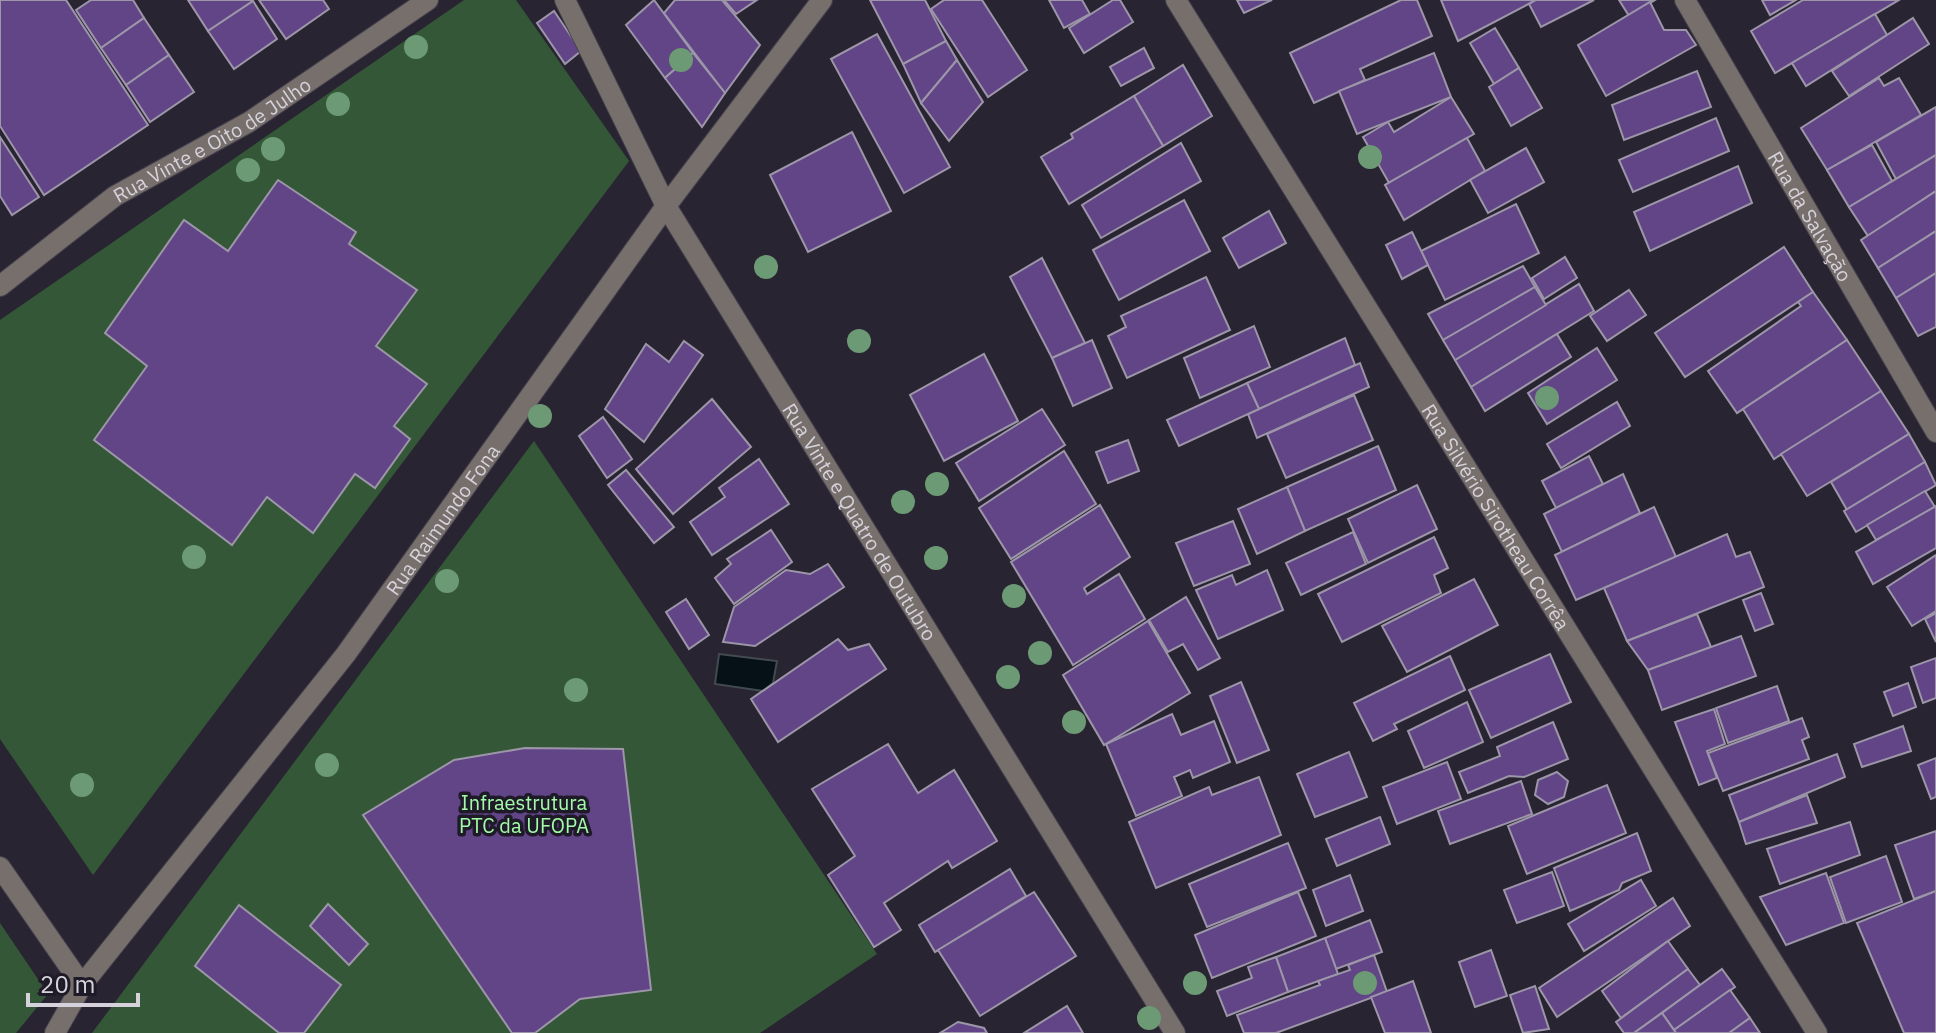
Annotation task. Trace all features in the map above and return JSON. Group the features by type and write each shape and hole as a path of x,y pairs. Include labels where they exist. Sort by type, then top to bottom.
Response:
{"street":[{"name":"Rua Vinte e Oito de Julho","path":"0,286 115,196 249,122 428,0"},
{"name":"Rua Vinte e Quatro de Outubro","path":"565,0 666,206 1175,1033"},
{"name":"Rua Raimundo Fona","path":"55,1033 82,985 346,654 666,206 822,0"},
{"name":"Rua Silvério Sirotheau Corrêa","path":"1176,0 1817,1033"},
{"name":"Rua da Salvação","path":"1685,0 1936,432"},
{"path":"0,867 82,985"}],"green space":[{"path":"464,0 516,0 629,161 93,875 0,739 0,320"},
{"name":"Infraestrutura PTC da UFOPA","path":"534,441 877,954 760,1033 92,1033"},
{"path":"0,923 48,994 16,1033 0,1033"}],"shaded area":[{"path":"719,654 777,661 773,683 763,691 715,684"}],"building":[{"path":"0,0 66,0 148,125 44,195 0,126"},
{"path":"91,0 133,0 144,18 101,48 76,10"},
{"path":"188,0 252,0 253,1 208,31"},
{"path":"259,0 323,0 329,9 286,39"},
{"path":"654,0 693,53 665,78 626,25"},
{"path":"675,0 722,0 760,45 725,93 664,13"},
{"path":"724,0 757,0 736,14"},
{"path":"870,0 925,0 946,41 903,64"},
{"path":"944,0 982,0 1027,70 988,97 931,9"},
{"path":"1049,0 1082,0 1090,14 1064,28"},
{"path":"1113,0 1120,0 1133,22 1084,53 1069,28"},
{"path":"1237,0 1272,0 1244,13"},
{"path":"1401,0 1417,0 1432,36 1360,69 1365,80 1314,103 1290,53"},
{"path":"1441,0 1536,0 1458,41"},
{"path":"1536,0 1594,0 1541,27 1529,4"},
{"path":"1619,0 1655,0 1629,16"},
{"path":"1762,0 1796,0 1770,15"},
{"path":"1803,0 1899,0 1775,73 1751,31"},
{"path":"253,1 277,39 234,69 208,31"},
{"path":"1650,2 1664,30 1686,30 1696,45 1606,96 1578,45"},
{"path":"554,11 581,51 565,64 537,23"},
{"path":"1875,14 1887,35 1806,86 1792,63"},
{"path":"144,18 169,55 126,85 101,48"},
{"path":"1913,18 1929,44 1849,96 1832,71"},
{"path":"1495,28 1519,68 1494,84 1470,43"},
{"path":"877,34 950,167 904,193 831,59"},
{"path":"946,41 957,60 921,103 903,64"},
{"path":"1144,48 1154,68 1121,86 1110,67"},
{"path":"693,53 725,93 702,127 665,78"},
{"path":"1434,53 1451,97 1357,134 1339,91"},
{"path":"169,55 194,92 150,122 126,85"},
{"path":"957,60 983,102 949,141 921,103"},
{"path":"1183,65 1212,116 1163,146 1134,96"},
{"path":"1519,68 1542,108 1511,126 1489,87"},
{"path":"1697,71 1711,107 1624,140 1612,105"},
{"path":"1879,78 1884,86 1899,78 1921,115 1827,170 1801,128"},
{"path":"1134,96 1163,146 1069,204 1041,157 1073,138 1071,134"},
{"path":"1451,97 1474,134 1389,183 1363,137 1388,122 1394,132"},
{"path":"1936,107 1936,155 1896,179 1876,142"},
{"path":"1716,118 1729,151 1633,192 1619,160"},
{"path":"852,132 891,211 808,252 770,175"},
{"path":"0,137 39,197 12,215 0,196"},
{"path":"1467,138 1485,171 1404,220 1385,185"},
{"path":"1181,143 1201,181 1101,238 1082,205"},
{"path":"1872,145 1892,181 1849,207 1827,170"},
{"path":"1526,148 1544,182 1488,213 1470,180"},
{"path":"1936,155 1936,191 1868,236 1849,207"},
{"path":"1738,166 1752,203 1650,251 1634,212"},
{"path":"278,180 356,232 349,244 417,290 376,346 427,384 394,426 410,439 375,488 355,474 313,533 267,497 232,545 94,440 147,366 105,333 184,220 228,251"},
{"path":"1936,191 1936,231 1878,268 1861,240"},
{"path":"1184,200 1210,251 1119,300 1093,250"},
{"path":"1516,204 1539,253 1445,300 1421,251"},
{"path":"1269,211 1286,243 1239,268 1223,238"},
{"path":"1936,231 1936,273 1896,298 1878,268"},
{"path":"1412,232 1428,265 1402,279 1386,245"},
{"path":"1784,247 1813,292 1685,377 1655,333"},
{"path":"1565,257 1577,278 1544,299 1532,278"},
{"path":"1042,258 1085,343 1052,358 1010,277"},
{"path":"1523,266 1535,287 1443,340 1428,314"},
{"path":"1936,273 1936,327 1918,336 1896,298"},
{"path":"1206,277 1230,330 1127,378 1108,336 1126,327 1121,316"},
{"path":"1579,284 1594,311 1471,387 1455,360"},
{"path":"1535,287 1546,305 1455,360 1443,340"},
{"path":"1629,290 1646,315 1607,341 1590,316"},
{"path":"1813,292 1847,340 1737,413 1708,371 1801,306 1798,302"},
{"path":"1254,326 1270,367 1200,398 1184,358"},
{"path":"1557,334 1571,357 1485,411 1471,387"},
{"path":"1345,338 1355,365 1259,409 1247,383"},
{"path":"1092,340 1112,388 1073,406 1052,358"},
{"path":"1847,340 1881,391 1774,459 1743,409"},
{"path":"684,341 703,355 644,442 605,409 646,344 669,362"},
{"path":"1597,348 1617,380 1547,424 1528,393"},
{"path":"984,354 1018,421 944,461 910,395"},
{"path":"1360,363 1369,387 1257,438 1248,414"},
{"path":"1247,383 1259,409 1179,446 1167,420"},
{"path":"1881,391 1909,434 1807,496 1781,454"},
{"path":"1354,395 1373,440 1286,478 1267,434"},
{"path":"712,399 751,447 673,514 636,469"},
{"path":"1617,402 1630,426 1561,468 1547,444"},
{"path":"1042,409 1065,445 979,501 956,463"},
{"path":"603,417 632,459 607,478 579,436"},
{"path":"1909,434 1925,462 1847,510 1831,482"},
{"path":"1128,440 1139,471 1108,483 1096,452"},
{"path":"1378,446 1396,490 1305,531 1287,487"},
{"path":"1064,451 1096,504 1011,559 979,508"},
{"path":"1589,456 1603,484 1556,508 1542,481"},
{"path":"759,459 789,504 712,555 690,522 725,497 719,488"},
{"path":"1925,462 1936,485 1856,532 1844,511"},
{"path":"626,470 674,527 654,543 608,485"},
{"path":"1623,474 1640,513 1562,552 1544,514"},
{"path":"1417,485 1437,529 1368,563 1348,519"},
{"path":"1287,487 1305,531 1257,554 1238,509"},
{"path":"1925,491 1935,507 1876,540 1867,525"},
{"path":"1100,505 1130,557 1084,588 1087,594 1119,574 1145,619 1073,665 1011,562"},
{"path":"1936,506 1936,548 1873,584 1856,552"},
{"path":"1654,507 1676,557 1576,600 1555,555"},
{"path":"1233,521 1250,564 1194,586 1176,543"},
{"path":"771,530 792,562 734,604 715,578 731,564 727,559"},
{"path":"1353,532 1366,564 1301,595 1286,563"},
{"path":"1727,534 1736,557 1750,552 1764,587 1627,641 1604,588"},
{"path":"1434,537 1448,568 1434,575 1441,593 1342,642 1318,594"},
{"path":"1936,555 1936,611 1912,626 1887,587"},
{"path":"828,564 844,587 755,646 723,642 734,607 786,570 810,574"},
{"path":"1267,570 1283,610 1218,639 1196,590 1232,575 1236,585"},
{"path":"1474,579 1498,625 1407,672 1382,626"},
{"path":"1761,593 1773,624 1755,631 1743,600"},
{"path":"1186,597 1220,658 1198,670 1183,644 1168,652 1149,620"},
{"path":"686,599 709,635 689,649 666,612"},
{"path":"1936,613 1936,642 1925,619"},
{"path":"1697,614 1711,647 1648,670 1627,641"},
{"path":"1148,621 1190,693 1104,745 1063,675"},
{"path":"1741,636 1756,676 1662,710 1648,670"},
{"path":"838,639 848,650 869,644 886,669 778,742 751,699"},
{"path":"1550,654 1571,702 1491,738 1469,690"},
{"path":"1450,656 1465,690 1394,724 1397,729 1373,741 1354,703"},
{"path":"1936,658 1936,698 1923,703 1911,667"},
{"path":"1241,682 1269,750 1237,763 1210,696"},
{"path":"1908,683 1916,707 1893,716 1884,692"},
{"path":"1777,686 1789,721 1728,743 1716,708"},
{"path":"1467,702 1483,742 1424,768 1408,731"},
{"path":"1714,709 1725,744 1707,751 1717,778 1699,785 1675,722"},
{"path":"1172,714 1181,735 1214,721 1230,762 1193,778 1190,770 1174,777 1182,796 1136,816 1106,744"},
{"path":"1802,718 1809,737 1802,740 1809,759 1723,791 1708,753"},
{"path":"1553,722 1568,759 1524,777 1509,776 1468,793 1459,772 1500,756 1497,747"},
{"path":"1903,726 1911,751 1862,767 1854,744"},
{"path":"888,744 918,793 954,770 997,841 952,868 948,861 884,903 901,930 874,947 828,875 855,856 812,789"},
{"path":"525,748 623,749 651,990 580,999 535,1033 512,1033 363,815 454,760"},
{"path":"1349,752 1367,797 1315,817 1297,774"},
{"path":"1837,754 1845,777 1739,822 1729,795"},
{"path":"1936,758 1936,797 1931,799 1918,765"},
{"path":"1447,762 1461,799 1397,824 1383,787"},
{"path":"1557,772 1568,781 1564,797 1548,804 1535,795 1538,780"},
{"path":"1259,777 1281,835 1156,888 1129,822 1209,787 1212,795"},
{"path":"1521,781 1532,814 1450,844 1438,811"},
{"path":"1607,785 1626,833 1527,874 1508,826"},
{"path":"1807,795 1817,823 1746,844 1739,822"},
{"path":"1380,817 1390,844 1337,866 1326,839"},
{"path":"1850,822 1860,855 1780,884 1767,849"},
{"path":"1936,831 1936,891 1914,899 1895,845"},
{"path":"1637,833 1651,871 1622,883 1619,890 1570,911 1554,868"},
{"path":"1288,843 1306,888 1207,927 1189,884"},
{"path":"1886,856 1902,902 1846,923 1830,877"},
{"path":"1010,869 1026,896 935,952 919,925"},
{"path":"1552,872 1564,906 1517,923 1504,890"},
{"path":"1826,873 1844,923 1786,945 1760,897"},
{"path":"1350,875 1363,911 1326,926 1313,890"},
{"path":"1641,880 1656,906 1584,951 1568,924"},
{"path":"1936,891 1936,1033 1904,1033 1857,923"},
{"path":"1034,892 1076,956 980,1016 938,950"},
{"path":"1298,892 1316,936 1212,978 1195,935"},
{"path":"1673,898 1690,926 1557,1017 1539,988"},
{"path":"328,904 368,944 349,965 310,926"},
{"path":"239,905 341,985 304,1033 279,1033 195,966"},
{"path":"1370,920 1382,952 1336,969 1325,938"},
{"path":"1325,938 1338,974 1288,992 1276,957"},
{"path":"1668,941 1688,969 1621,1018 1602,991"},
{"path":"1491,950 1507,996 1475,1007 1459,962"},
{"path":"1374,955 1387,992 1276,1033 1244,1033 1237,1015 1320,985 1318,981 1350,970 1348,965"},
{"path":"1276,957 1288,992 1227,1016 1217,991 1252,978 1248,967"},
{"path":"1688,969 1700,985 1634,1033 1624,1033 1616,1022"},
{"path":"1722,969 1735,987 1674,1030 1662,1013"},
{"path":"1413,981 1431,1033 1385,1033 1371,997"},
{"path":"1535,986 1549,1029 1523,1033 1510,995"},
{"path":"1730,990 1750,1018 1729,1033 1676,1033 1674,1030"},
{"path":"1067,1006 1083,1033 1024,1033"},
{"path":"1662,1013 1676,1033 1634,1033"},
{"path":"1750,1018 1760,1033 1729,1033"},
{"path":"958,1022 984,1028 987,1033 940,1033"}]}
